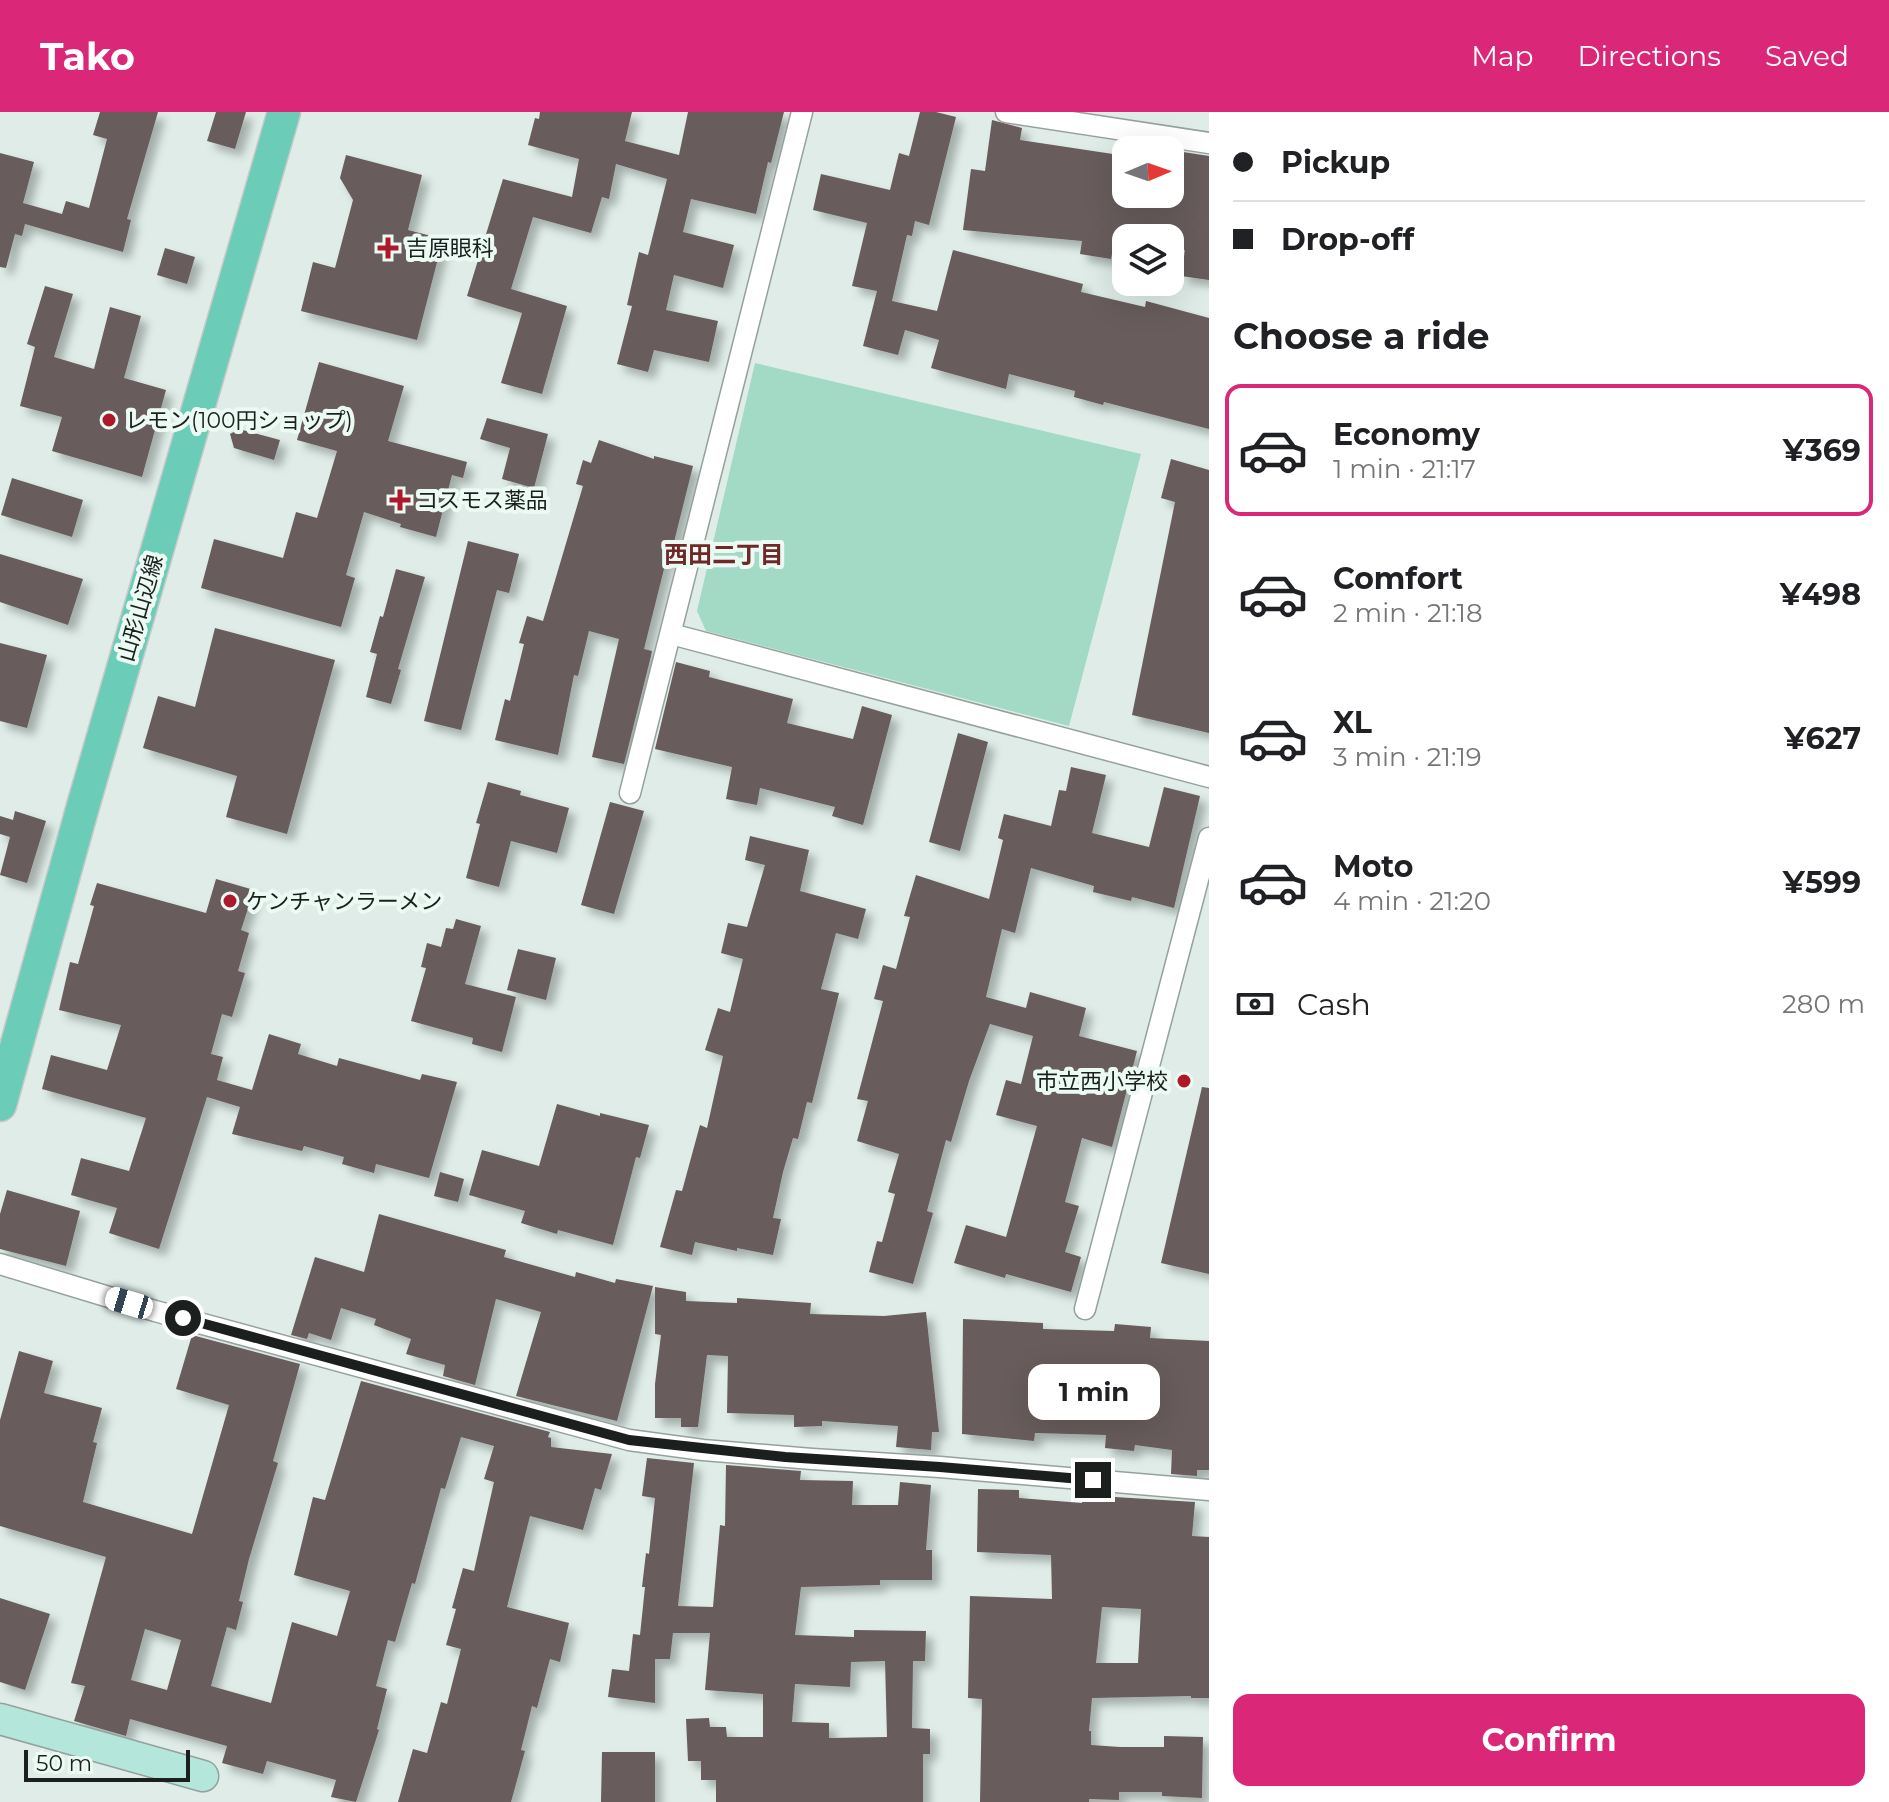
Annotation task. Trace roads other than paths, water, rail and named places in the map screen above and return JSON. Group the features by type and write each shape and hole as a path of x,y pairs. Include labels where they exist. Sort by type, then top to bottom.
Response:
{"main road":[{"name":"山形山辺線","path":"0,1036 64,801 263,112"},
{"name":"山形山辺線","path":"0,1105 284,112"}],"street":[{"path":"630,793 802,112"},
{"path":"1006,112 1209,143"},
{"path":"671,634 1209,777"},
{"path":"1085,1309 1209,838"},
{"path":"0,1264 170,1315 629,1440 703,1450 1209,1490"},
{"path":"0,1719 203,1776"}],"place":[{"name":"吉原眼科","path":"388,248"},
{"name":"レモン(100円ショップ)","path":"109,420"},
{"name":"コスモス薬品","path":"400,500"},
{"name":"ケンチャンラーメン","path":"230,901"},
{"name":"市立西小学校","path":"1184,1081"}],"district":[{"name":"西田二丁目","path":"724,555"}]}
